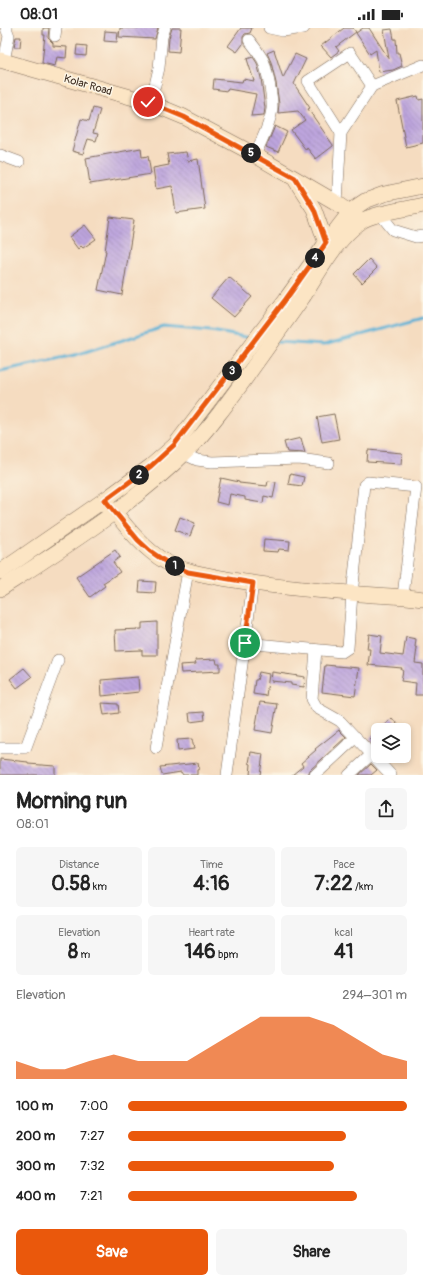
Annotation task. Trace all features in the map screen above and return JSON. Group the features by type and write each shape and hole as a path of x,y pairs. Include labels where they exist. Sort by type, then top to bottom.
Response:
{"main road":[{"name":"Kolar Road","path":"1,60 148,102 184,117 295,178 363,220"},
{"path":"295,178 314,209 326,243"},
{"path":"0,572 105,500 151,466 174,445 232,372 350,212 365,201 384,194 423,186"},
{"path":"0,589 115,512 184,454 226,406 281,329 336,247 355,227 363,220 372,216 423,205"},
{"path":"105,500 138,540 150,551 166,562 188,572 253,583 352,594 403,596 423,599"}],"street":[{"path":"1,60 9,36 6,28"},
{"path":"148,102 159,68 162,37 165,28"},
{"path":"269,28 283,32 304,28"},
{"path":"249,40 257,49 263,60 272,101 272,109 267,125 255,155"},
{"path":"341,133 308,81 350,53 372,86"},
{"path":"337,203 341,133 372,86 423,65"},
{"path":"0,155 19,162"},
{"path":"381,215 393,230 416,237 423,236"},
{"path":"184,454 198,460 212,462 299,459 329,462"},
{"path":"245,643 342,652 348,648 352,594 364,484 368,482 416,487 403,596"},
{"path":"156,748 188,572"},
{"path":"227,775 253,583"},
{"path":"316,650 312,699 314,705 340,721 371,753"},
{"path":"0,748 26,747 58,660"},
{"path":"315,775 356,737"},
{"path":"349,775 371,755"},
{"path":"380,763 391,775"}],"building":[{"path":"43,28 49,28 48,38 53,43 53,46 67,47 66,58 57,57 55,66 42,63 45,35 43,35"},
{"path":"120,28 158,28 155,39 119,37"},
{"path":"172,28 181,28 179,52 168,51 169,38"},
{"path":"241,28 252,28 250,33 245,34 243,37 243,44 237,52 228,46"},
{"path":"344,28 353,28 356,32 336,47 339,51 331,57 321,46"},
{"path":"363,28 369,28 389,59 384,30 392,29 394,39 396,39 397,53 399,53 402,66 393,70 379,72 376,50 370,54 356,33"},
{"path":"105,31 118,32 117,42 104,41"},
{"path":"16,37 21,37 20,47 14,47"},
{"path":"77,45 87,46 86,56 76,55"},
{"path":"274,50 283,78 295,54 306,59 294,84 310,108 308,109 333,145 316,159 307,148 306,150 291,130 305,120 298,111 278,113 279,104 276,83 271,62 267,53"},
{"path":"253,57 257,63 261,78 265,108 264,115 251,116 256,94 228,89 227,91 213,89 214,79 242,82 243,79 254,81 247,59"},
{"path":"418,96 419,100 423,99 423,143 406,147 397,101"},
{"path":"93,108 100,110 93,133 98,134 96,141 88,139 83,154 72,151 81,119 89,121"},
{"path":"275,126 287,132 278,152 266,147"},
{"path":"141,148 142,157 148,156 151,174 90,184 86,158"},
{"path":"186,152 188,161 198,159 205,209 176,213 172,186 156,189 153,168 169,165 167,154"},
{"path":"110,217 134,220 122,295 98,290 106,251"},
{"path":"85,225 96,239 83,248 81,246 78,249 69,237"},
{"path":"369,259 377,268 362,283 354,274"},
{"path":"229,277 252,297 234,317 211,298"},
{"path":"334,414 339,439 322,442 317,417"},
{"path":"301,438 305,453 287,452 284,442"},
{"path":"368,450 402,453 401,464 367,462"},
{"path":"290,474 304,477 302,486 288,484"},
{"path":"221,478 239,483 267,486 268,481 276,482 273,498 264,496 263,503 245,500 245,497 230,494 228,505 216,502"},
{"path":"180,517 195,523 190,536 175,530"},
{"path":"264,539 290,541 289,550 279,549 278,552 263,551"},
{"path":"115,550 120,557 113,562 120,572 103,583 105,586 90,597 76,577"},
{"path":"140,581 156,582 155,593 139,592"},
{"path":"157,622 157,655 142,655 142,650 116,651 115,630 142,629 142,623"},
{"path":"369,634 382,636 380,653 403,656 406,637 416,639 415,647 417,648 415,663 423,664 423,695 415,695 416,683 401,681 402,668 368,665 370,649 367,649"},
{"path":"216,659 217,664 220,664 220,671 181,673 180,665 196,664 195,660"},
{"path":"325,665 359,668 355,696 322,692"},
{"path":"24,668 32,677 17,688 10,679"},
{"path":"259,672 269,674 266,696 253,694 255,680 257,680"},
{"path":"272,672 305,677 304,687 291,685 291,683 271,681"},
{"path":"138,677 139,692 102,696 101,680"},
{"path":"260,702 277,704 272,733 255,730"},
{"path":"102,703 118,704 119,713 104,715"},
{"path":"204,712 205,720 190,722 189,713"},
{"path":"392,718 396,723 387,723"},
{"path":"339,730 346,737 310,770 308,775 292,775 303,766 301,763 316,750 315,749"},
{"path":"192,739 194,749 178,751 177,740"},
{"path":"251,752 263,754 260,775 250,775 251,764 249,763"},
{"path":"0,759 28,762 28,764 55,766 55,775 0,775"},
{"path":"198,763 199,769 197,770 197,775 183,775 181,772 162,775 160,767"},
{"path":"371,764 377,770 371,775 359,775"}],"waterway":[{"path":"277,342 324,345 423,318"},
{"path":"0,371 75,355 164,327 211,331 251,338"}],"route":[{"path":"148,102 184,117 295,178 314,209 326,243 232,372 174,445 166,454 151,466 105,500 138,540 150,551 166,562 188,572 253,583 245,643"}]}
